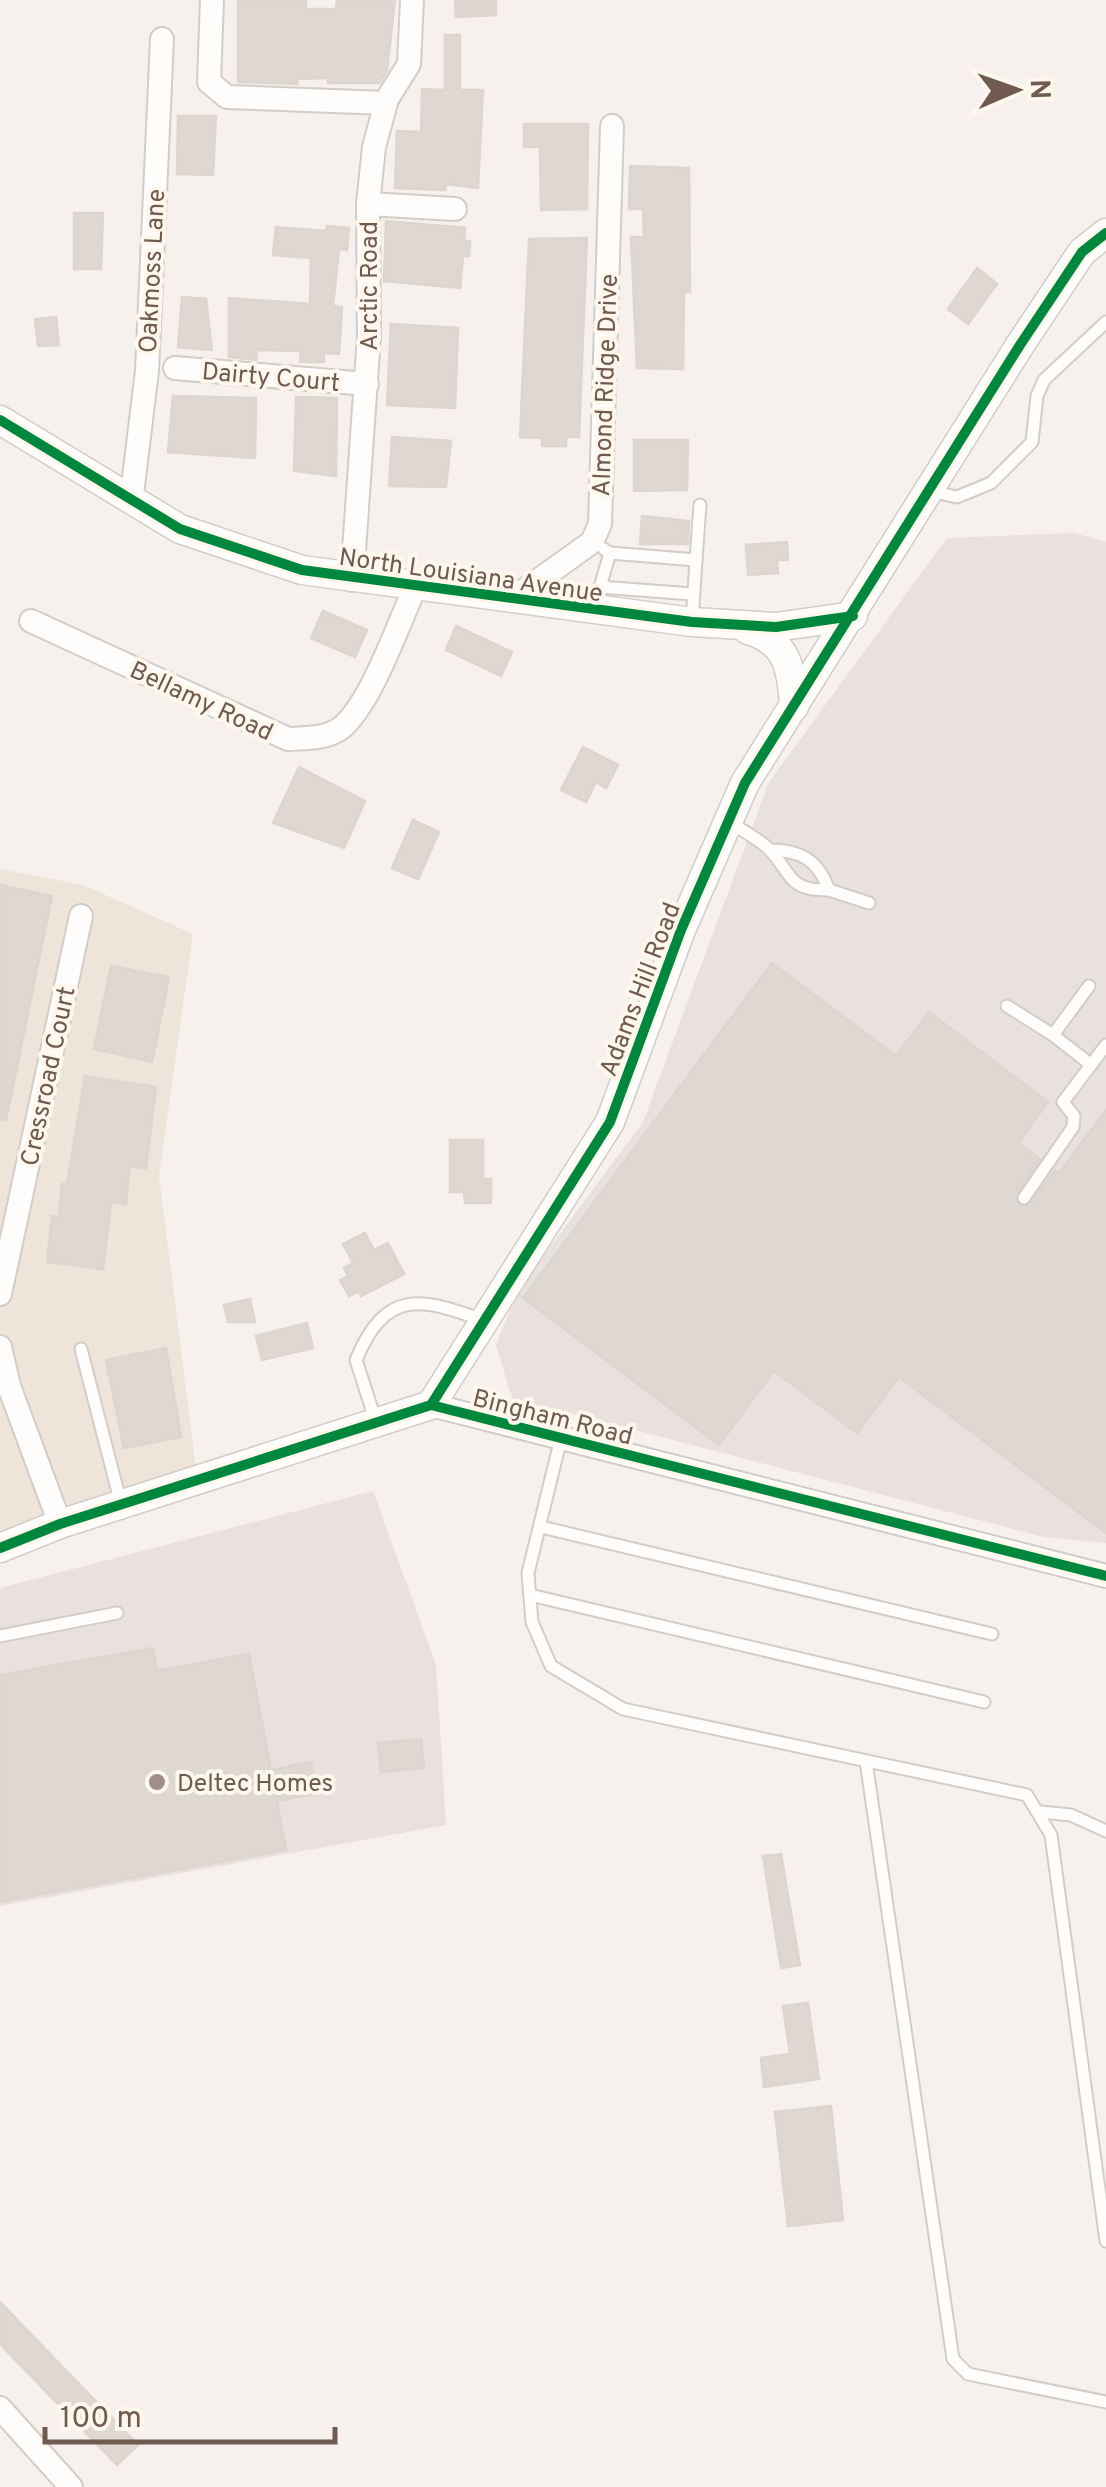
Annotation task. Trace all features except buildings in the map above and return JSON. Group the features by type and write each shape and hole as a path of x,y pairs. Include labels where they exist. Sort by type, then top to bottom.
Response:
{"street":[{"path":"212,0 209,82 227,96 386,103"},
{"name":"Arctic Road","path":"352,580 367,384 368,204 374,148 386,103 410,64 412,0"},
{"name":"Oakmoss Lane","path":"130,502 146,372 162,39"},
{"name":"Almond Ridge Drive","path":"600,547 612,126"},
{"path":"368,204 454,208"},
{"name":"Adams Hill Road","path":"430,1404 610,1122 680,934 745,783 1082,252 1106,234"},
{"name":"Dairty Court","path":"175,368 367,384"},
{"name":"North Louisiana Avenue","path":"0,420 180,530 246,555 352,580 511,600 592,598 692,608 728,624 776,626 853,616"},
{"path":"511,600 600,547"},
{"name":"Bellamy Road","path":"31,621 288,739 314,738 340,729 358,709 415,588"},
{"path":"728,624 778,642 789,663 794,707"},
{"name":"Cressroad Court","path":"0,1294 81,916"},
{"path":"0,1346 10,1386 60,1524"},
{"path":"0,1548 60,1524 430,1404"},
{"name":"Bingham Road","path":"430,1404 1106,1576"},
{"path":"0,2408 70,2487"}],"lane":[{"path":"930,491 957,497 991,483 1032,442 1037,396 1044,380 1106,322"},
{"path":"692,608 700,505"},
{"path":"592,598 600,547 696,560"},
{"path":"728,821 770,850 781,870 808,890 830,890 869,903"},
{"path":"770,850 795,850 821,868 830,890"},
{"path":"1053,1035 1089,986"},
{"path":"1007,1006 1090,1064"},
{"path":"1024,1198 1074,1127 1074,1116 1062,1102 1106,1046"},
{"path":"376,1422 356,1360 368,1333 399,1306 429,1301 483,1320"},
{"path":"81,1349 121,1504"},
{"path":"560,1438 528,1573 532,1622 551,1666 623,1710 1027,1795 1040,1812 1051,1835 1106,2242"},
{"path":"541,1528 992,1634"},
{"path":"530,1596 984,1702"},
{"path":"0,1636 118,1613"},
{"path":"866,1761 952,2359 968,2374 1106,2402"},
{"path":"1040,1812 1071,1815 1106,1831"}],"shaded area":[{"path":"1074,533 1106,542 1106,1543 1044,1537 512,1398 496,1345 519,1289 643,1122 769,782 947,538"},
{"path":"0,869 83,885 193,934 159,1176 197,1477 0,1551"},
{"path":"373,1491 436,1665 446,1825 0,1906 0,1588"}],"cycle path":[{"path":"431,1405 610,1122 681,930 745,783 1020,345 1082,252 1106,233"},
{"path":"0,420 180,529 302,570 692,622 776,627 853,616"},
{"path":"0,1548 60,1524 431,1405 1106,1576"}],"place":[{"name":"Deltec Homes","path":"157,1782"}]}
